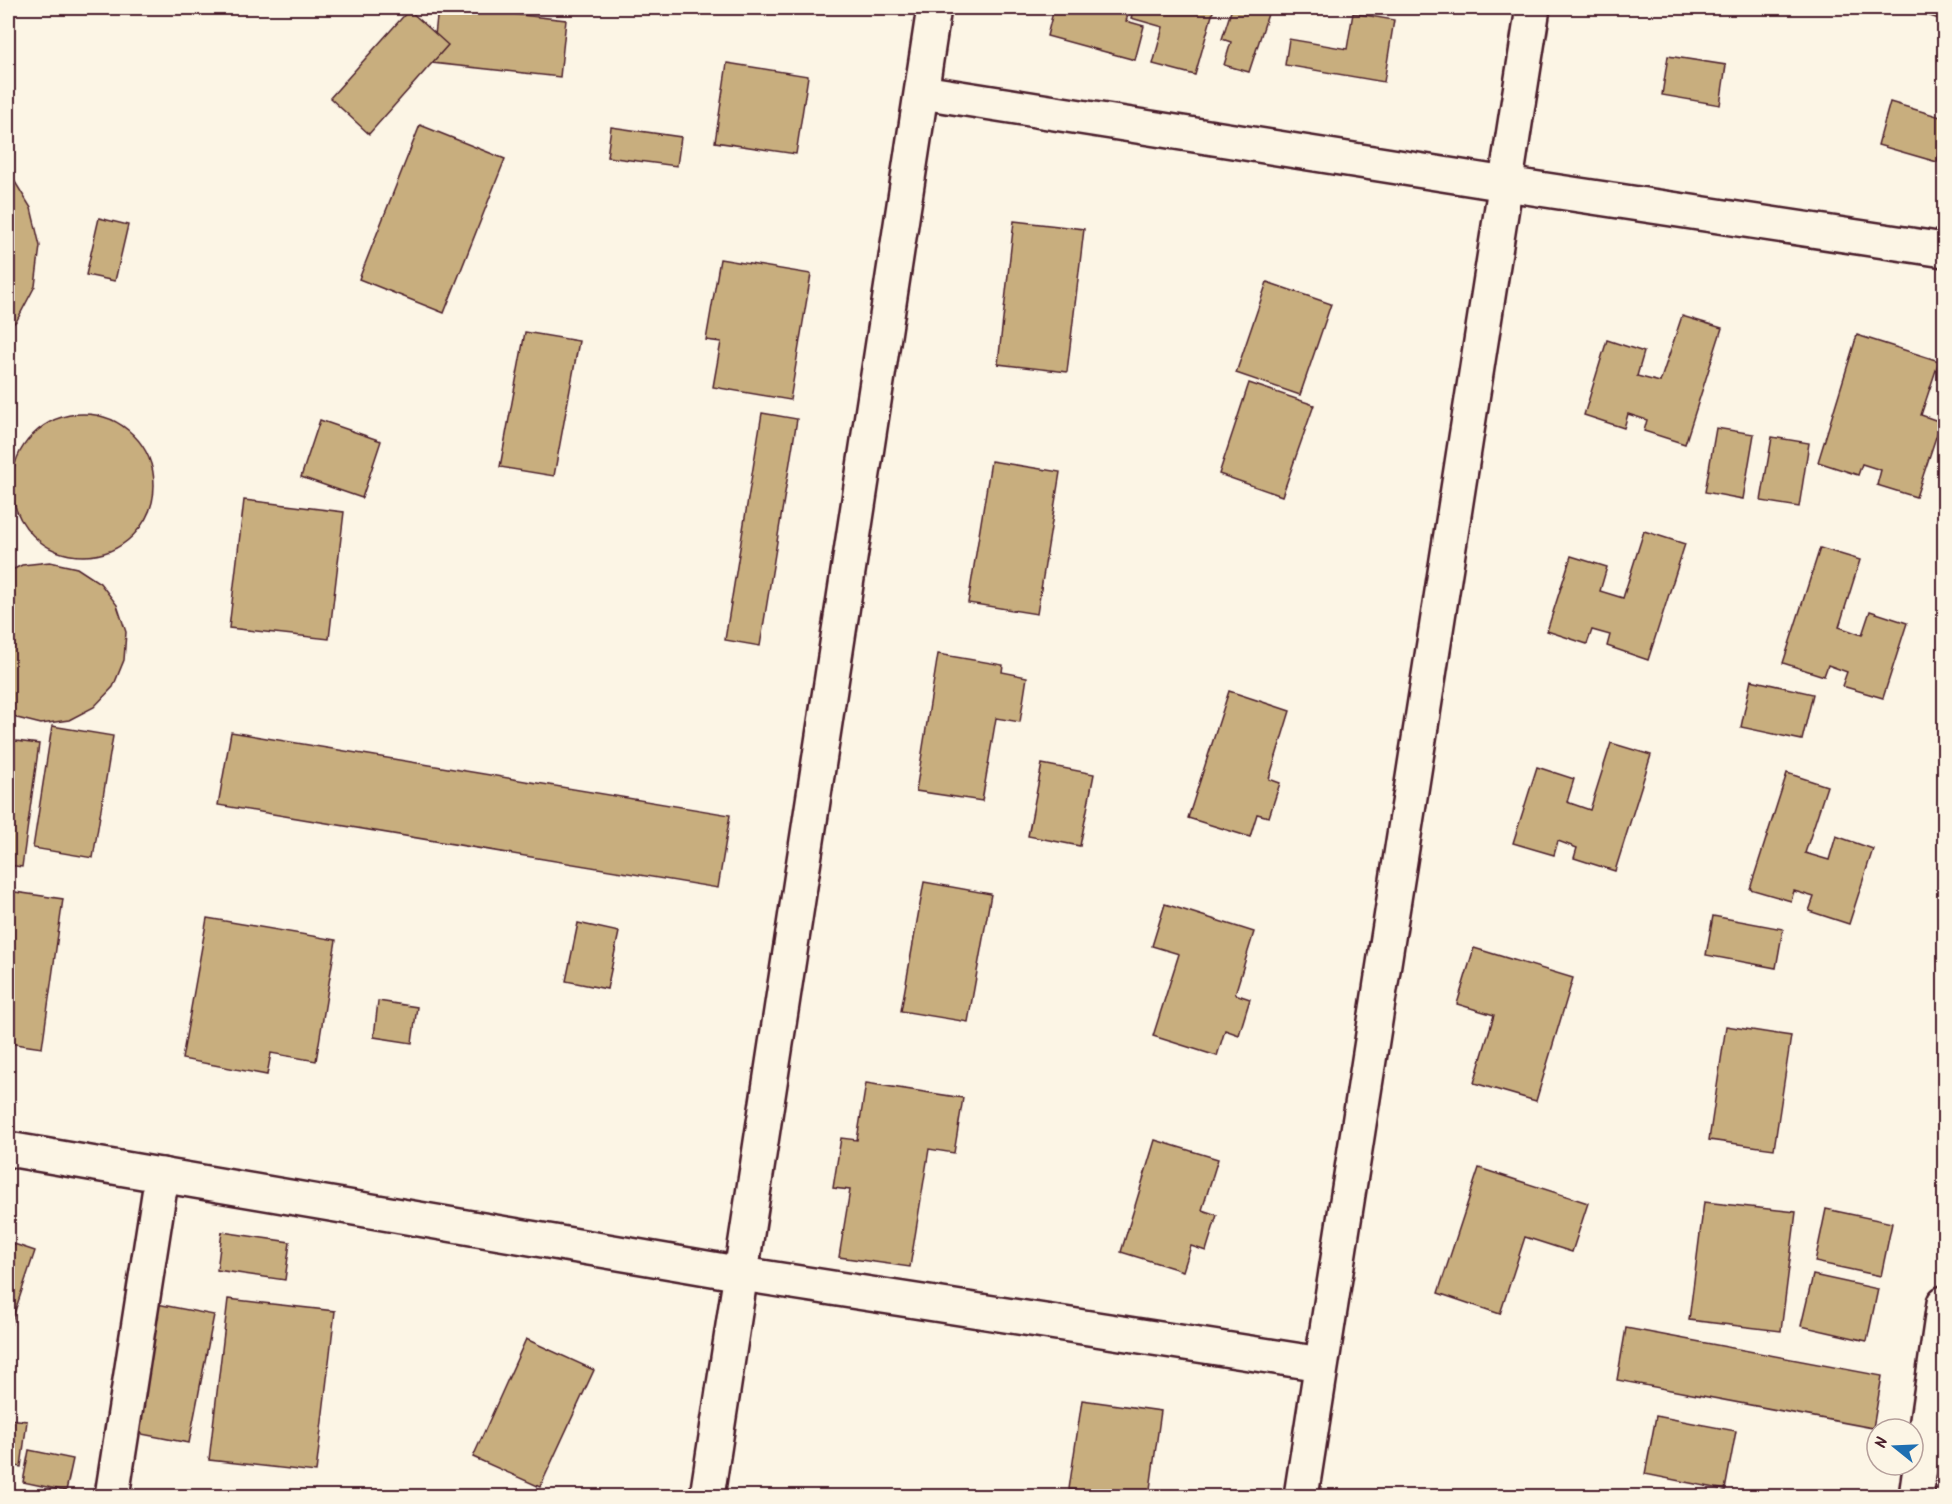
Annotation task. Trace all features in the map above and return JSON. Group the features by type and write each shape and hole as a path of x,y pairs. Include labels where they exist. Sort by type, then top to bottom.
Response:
{"street":[{"path":"707,1497 934,8"},
{"path":"1301,1497 1533,8"},
{"path":"922,92 1944,250"},
{"path":"8,1149 742,1274 1321,1364"},
{"path":"112,1497 162,1175"},
{"path":"1916,1497 1944,1303"}],"building":[{"path":"438,8 458,8 566,20 560,77 432,63"},
{"path":"1054,8 1130,8 1126,21 1144,26 1135,60 1047,36"},
{"path":"1134,8 1214,8 1195,75 1153,64 1163,27 1131,18"},
{"path":"1232,8 1270,8 1249,72 1224,65 1231,42 1222,39"},
{"path":"1917,8 1944,8 1944,21 1916,11"},
{"path":"409,10 448,45 369,134 330,98"},
{"path":"1353,13 1394,20 1384,82 1285,65 1289,39 1347,49"},
{"path":"1668,56 1726,65 1720,105 1662,95"},
{"path":"727,63 808,76 796,154 715,142"},
{"path":"1890,102 1944,118 1944,135 1937,162 1878,145"},
{"path":"420,125 505,159 444,313 359,279"},
{"path":"611,127 681,137 677,166 607,157"},
{"path":"8,173 31,208 40,246 35,286 17,320 8,329"},
{"path":"99,218 128,225 115,281 86,275"},
{"path":"1014,221 1084,229 1067,372 998,364"},
{"path":"720,259 811,274 790,400 713,387 721,342 706,340"},
{"path":"1267,282 1331,304 1300,395 1236,373"},
{"path":"1682,316 1722,328 1685,444 1644,431 1647,420 1628,414 1624,428 1584,415 1607,340 1644,352 1637,376 1660,382"},
{"path":"525,332 579,341 554,476 500,467"},
{"path":"1857,335 1939,361 1921,415 1941,422 1916,497 1877,485 1881,470 1862,464 1858,475 1818,462"},
{"path":"1249,383 1314,405 1282,496 1219,474"},
{"path":"762,413 797,419 760,646 725,640"},
{"path":"83,414 110,420 133,435 148,458 154,485 148,512 133,535 110,550 83,556 56,550 33,535 18,512 12,485 18,458 33,435 56,420"},
{"path":"320,420 381,441 362,498 301,477"},
{"path":"1716,428 1754,434 1743,499 1705,492"},
{"path":"1772,437 1809,443 1799,507 1761,501"},
{"path":"991,461 1060,472 1037,614 968,603"},
{"path":"244,500 344,512 329,639 229,628"},
{"path":"1644,531 1685,544 1648,660 1607,646 1610,635 1592,630 1587,644 1547,631 1571,556 1607,567 1600,591 1623,598"},
{"path":"1820,548 1860,560 1839,627 1862,635 1870,611 1907,623 1883,698 1842,686 1847,672 1828,665 1824,676 1783,663"},
{"path":"50,562 77,568 100,583 117,605 126,632 124,660 113,687 94,707 69,720 41,724 17,718 8,713 8,572 22,565"},
{"path":"938,654 1003,665 1002,672 1027,677 1020,722 996,718 982,801 916,791"},
{"path":"1751,680 1813,694 1802,740 1741,727"},
{"path":"1229,691 1290,711 1269,779 1280,783 1269,817 1257,814 1250,837 1188,818"},
{"path":"52,726 113,736 93,858 33,848"},
{"path":"231,732 730,815 718,888 218,805"},
{"path":"8,740 39,744 22,867 8,865"},
{"path":"1611,743 1651,755 1615,871 1574,858 1577,848 1558,841 1554,855 1513,843 1537,767 1574,779 1567,802 1590,810"},
{"path":"1042,764 1094,774 1080,846 1028,836"},
{"path":"1787,773 1827,786 1805,853 1829,860 1836,836 1873,849 1849,924 1809,911 1814,897 1794,891 1791,901 1750,889"},
{"path":"924,882 991,894 968,1022 901,1011"},
{"path":"8,891 63,899 42,1048 8,1043"},
{"path":"1165,904 1254,932 1235,994 1250,999 1239,1035 1225,1030 1217,1056 1153,1036 1179,954 1152,946"},
{"path":"1713,916 1783,929 1776,968 1706,955"},
{"path":"207,918 336,940 316,1061 271,1053 267,1075 182,1059"},
{"path":"578,923 619,932 607,989 566,981"},
{"path":"1474,948 1573,978 1536,1101 1474,1083 1494,1015 1457,1004"},
{"path":"378,1001 417,1007 412,1043 374,1037"},
{"path":"1726,1026 1791,1036 1774,1149 1709,1140"},
{"path":"866,1083 963,1098 954,1153 929,1149 910,1267 839,1257 850,1190 833,1188 841,1138 857,1140"},
{"path":"1155,1140 1218,1159 1202,1210 1217,1215 1206,1251 1191,1246 1183,1271 1121,1252"},
{"path":"1479,1168 1588,1203 1572,1252 1525,1237 1500,1314 1438,1293"},
{"path":"1704,1202 1796,1212 1781,1331 1689,1320"},
{"path":"1826,1209 1892,1223 1881,1276 1815,1262"},
{"path":"222,1232 290,1242 285,1280 217,1270"},
{"path":"8,1242 35,1251 8,1332"},
{"path":"1813,1275 1878,1289 1867,1341 1801,1326"},
{"path":"228,1299 335,1311 316,1472 209,1460"},
{"path":"157,1304 214,1315 189,1443 131,1432"},
{"path":"1626,1328 1882,1376 1875,1417 1865,1417 1865,1426 1617,1380"},
{"path":"526,1339 594,1370 540,1487 473,1457"},
{"path":"1082,1400 1161,1411 1149,1496 1069,1489"},
{"path":"1656,1416 1736,1431 1725,1490 1645,1474"},
{"path":"8,1419 27,1421 21,1467 8,1465"},
{"path":"29,1450 73,1459 66,1491 23,1482"}]}
